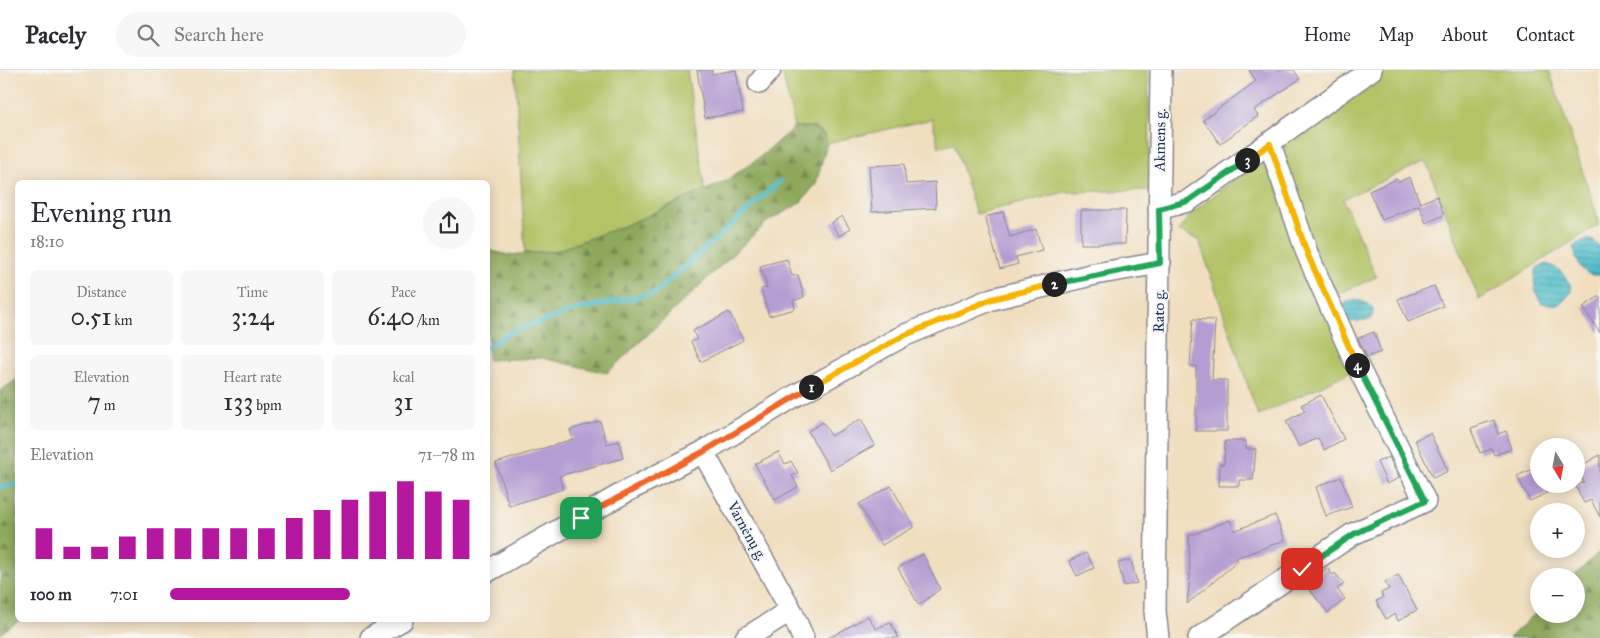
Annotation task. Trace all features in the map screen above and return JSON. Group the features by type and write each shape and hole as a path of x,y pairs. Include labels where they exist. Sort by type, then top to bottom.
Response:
{"street":[{"name":"Akmens g.","path":"1159,209 1161,70"},
{"path":"1159,209 1188,201 1270,144 1370,70"},
{"path":"1199,638 1354,534 1425,501 1351,353 1307,253 1270,144"},
{"name":"Rato g.","path":"1158,638 1155,611 1160,263 1159,209"},
{"path":"490,570 627,491 703,452 793,397 903,336 992,299 1094,274 1160,263"},
{"name":"Varnėnų g.","path":"703,452 791,610 803,638"},
{"path":"746,638 791,610"},
{"path":"370,638 398,622"}],"green space":[{"path":"515,70 687,70 705,190 629,224 555,251 525,253"},
{"path":"782,70 1148,70 1151,190 1065,192 976,214 954,143 939,147 932,119 827,143 823,133 812,127 794,127"},
{"path":"1387,70 1549,70 1600,224 1479,300 1426,161 1343,199 1376,277 1331,297 1281,154 1285,142"},
{"path":"794,127 812,127 823,133 827,143 816,184 800,203 767,222 607,373 542,358 490,360 490,250 509,255 555,251 629,224 724,182 760,157"},
{"path":"1263,159 1267,163 1354,370 1258,416 1199,240 1178,231 1192,213 1257,161"},
{"path":"15,380 15,622 17,622 0,634 0,391"},
{"path":"1600,551 1600,638 1509,638 1530,618 1530,623 1585,623 1585,568 1582,568"}],"water":[{"path":"1586,239 1592,240 1600,247 1600,275 1589,274 1581,267 1576,258 1573,247"},
{"path":"1547,264 1561,271 1570,283 1571,293 1558,305 1542,303 1536,291 1534,282 1537,268"},
{"path":"1351,300 1364,302 1371,306 1373,314 1371,319 1351,322 1346,318 1344,304"}],"building":[{"path":"697,70 712,70 712,74 736,70 743,112 705,118"},
{"path":"1249,70 1294,70 1300,79 1254,110 1258,116 1220,144 1203,120 1256,81"},
{"path":"904,164 906,184 935,182 936,208 872,212 869,166"},
{"path":"1410,177 1420,203 1437,196 1444,215 1426,223 1419,205 1382,220 1369,191 1397,179 1398,182"},
{"path":"1081,210 1126,210 1125,244 1081,244"},
{"path":"1003,212 1010,237 1036,229 1042,250 1016,257 1018,264 1000,269 985,217"},
{"path":"842,216 850,229 839,236 831,223"},
{"path":"787,259 792,276 798,275 804,297 793,301 795,309 769,316 761,289 767,288 760,266"},
{"path":"1434,286 1443,306 1408,322 1398,299"},
{"path":"1600,296 1600,333 1583,307"},
{"path":"729,312 743,340 701,362 691,342 697,339 693,331"},
{"path":"1193,319 1215,320 1212,380 1227,380 1227,431 1196,431 1196,366 1190,366"},
{"path":"1374,332 1381,352 1367,357 1358,338"},
{"path":"1321,395 1344,439 1324,450 1318,438 1299,447 1286,421 1305,411 1301,405"},
{"path":"861,419 875,445 830,470 808,431 823,422 831,436"},
{"path":"1494,420 1498,434 1506,431 1512,449 1494,455 1492,449 1480,453 1471,428"},
{"path":"600,421 607,444 619,441 623,458 559,476 563,489 509,506 496,463 573,439 570,430"},
{"path":"1430,433 1448,471 1433,478 1415,440"},
{"path":"1225,441 1246,441 1246,449 1256,449 1253,480 1239,480 1239,486 1219,486 1220,464 1224,464"},
{"path":"778,452 785,464 791,461 798,473 792,476 798,487 775,500 755,464"},
{"path":"1600,455 1600,517 1591,500 1584,503 1579,493 1585,493 1585,463"},
{"path":"1389,457 1399,478 1387,484 1377,462"},
{"path":"1530,470 1530,493 1547,493 1530,501 1517,476"},
{"path":"1341,477 1352,507 1326,516 1316,487"},
{"path":"891,486 914,527 882,545 859,504"},
{"path":"1275,515 1285,540 1236,558 1238,561 1187,604 1190,578 1189,536 1230,520 1234,531"},
{"path":"1086,553 1094,568 1077,576 1069,561"},
{"path":"923,554 940,589 919,605 898,568"},
{"path":"1131,560 1137,583 1124,586 1118,563"},
{"path":"1327,568 1333,575 1335,573 1344,584 1337,589 1345,599 1328,613 1306,585"},
{"path":"1398,575 1417,610 1398,621 1395,614 1386,619 1376,601 1383,598 1381,593 1389,589 1385,582"},
{"path":"868,616 876,629 890,622 899,638 829,638"}],"waterway":[{"path":"490,346 508,333 575,310 655,293 780,181"},
{"path":"0,487 15,484"}],"route":[{"path":"581,518 627,491 703,452 793,397 903,336 992,299 1094,274 1160,263 1159,209 1188,201 1270,144 1307,253 1351,353 1425,501 1354,534 1302,569"}]}
